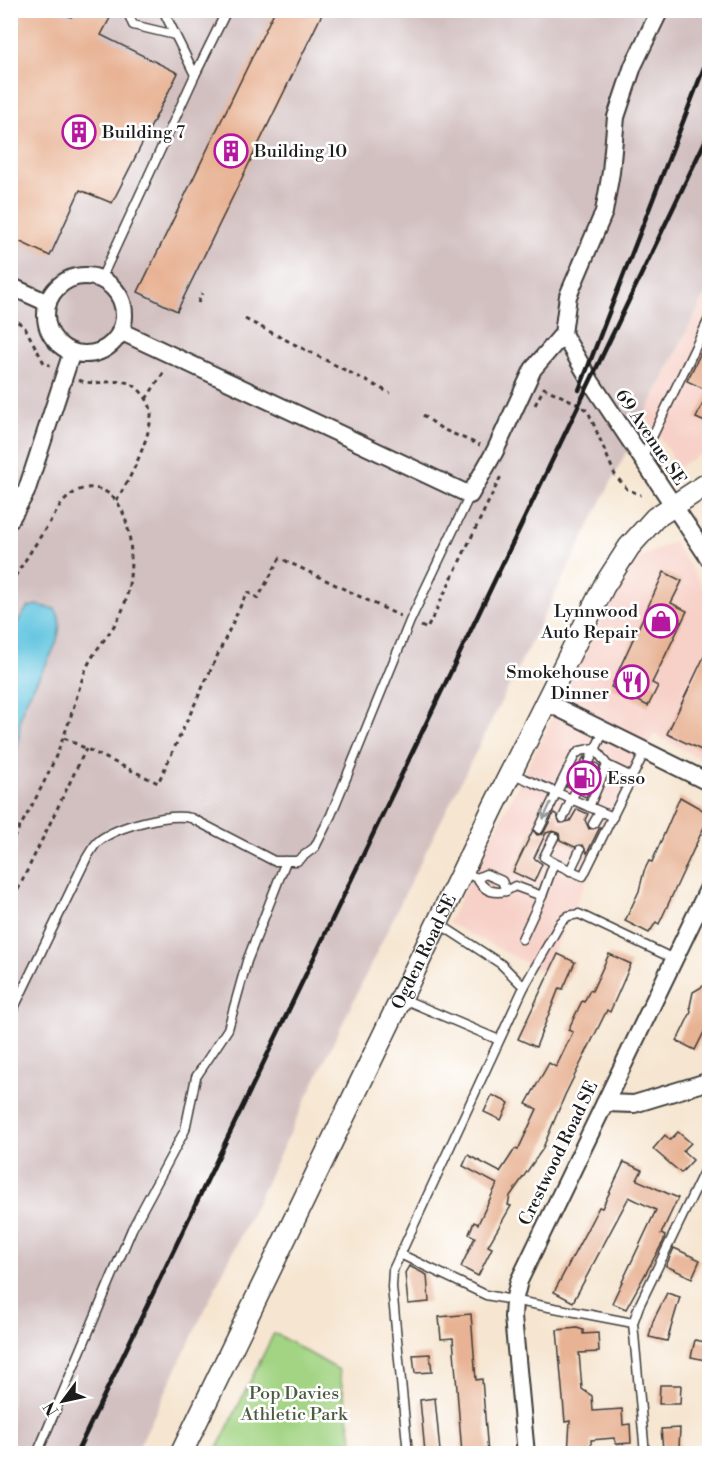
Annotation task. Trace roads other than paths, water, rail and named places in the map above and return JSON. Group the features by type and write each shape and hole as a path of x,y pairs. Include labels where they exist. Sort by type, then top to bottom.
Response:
{"street":[{"path":"120,331 470,495 495,451 533,369 563,334 568,296 604,212 611,172 616,117 633,66 660,10"},
{"path":"77,277 101,279 112,287 120,298 123,311 120,331 108,346 96,352 72,352 59,344 51,335 46,324 48,303 56,289 65,281 77,277"},
{"path":"10,286 48,303"},
{"name":"69 Avenue SE","path":"563,334 591,382 710,560"},
{"path":"10,520 26,492 72,352"},
{"name":"Ogden Road SE","path":"182,1454 438,922 470,875 511,773 615,568 640,532 673,504 710,482"},
{"path":"546,702 710,783"},
{"name":"Crestwood Road SE","path":"526,1454 514,1301 519,1281 533,1247 710,885"},
{"path":"604,1103 634,1104 710,1081"}],"lane":[{"path":"127,10 133,25 175,35"},
{"path":"163,10 195,75"},
{"path":"101,279 227,10"},
{"path":"642,458 710,316"},
{"path":"10,1016 86,859 99,840 135,825 179,815 191,818 274,861 297,861 315,848 332,815 410,621 470,495"},
{"path":"590,760 603,730"},
{"path":"595,748 607,765 633,777"},
{"path":"539,829 575,754 595,748"},
{"path":"554,837 544,857 583,876 645,752"},
{"path":"589,807 607,765"},
{"path":"511,773 555,792 573,796 589,807 613,817"},
{"path":"563,818 573,796"},
{"path":"593,824 600,812"},
{"path":"570,871 580,850"},
{"path":"37,1454 132,1228 185,1130 196,1077 228,1029 247,961 286,861"},
{"path":"522,939 554,863"},
{"path":"470,875 486,874 502,881 506,891"},
{"path":"470,875 481,886 495,893 506,891 514,886 519,875"},
{"path":"514,886 542,896"},
{"path":"408,1454 392,1287 393,1270 524,987 561,922 568,916 579,914 674,959"},
{"path":"438,922 501,964 524,987"},
{"path":"401,998 499,1040"},
{"path":"645,1454 633,1323 710,1159"},
{"path":"400,1254 486,1295 633,1323"}],"water":[{"path":"36,605 55,609 59,619 59,631 50,657 21,713 17,751 11,767 11,632 27,608"}],"railway":[{"path":"579,390 710,52"},
{"path":"76,1454 710,131"}],"place":[{"name":"Building 7","path":"79,132"},
{"name":"Building 10","path":"231,151"},
{"name":"Lynnwood Auto Repair","path":"661,621"},
{"name":"Smokehouse Dinner","path":"632,682"},
{"name":"Esso","path":"584,778"}],"park label":[{"name":"Pop Davies Athletic Park","path":"294,1403"}]}
